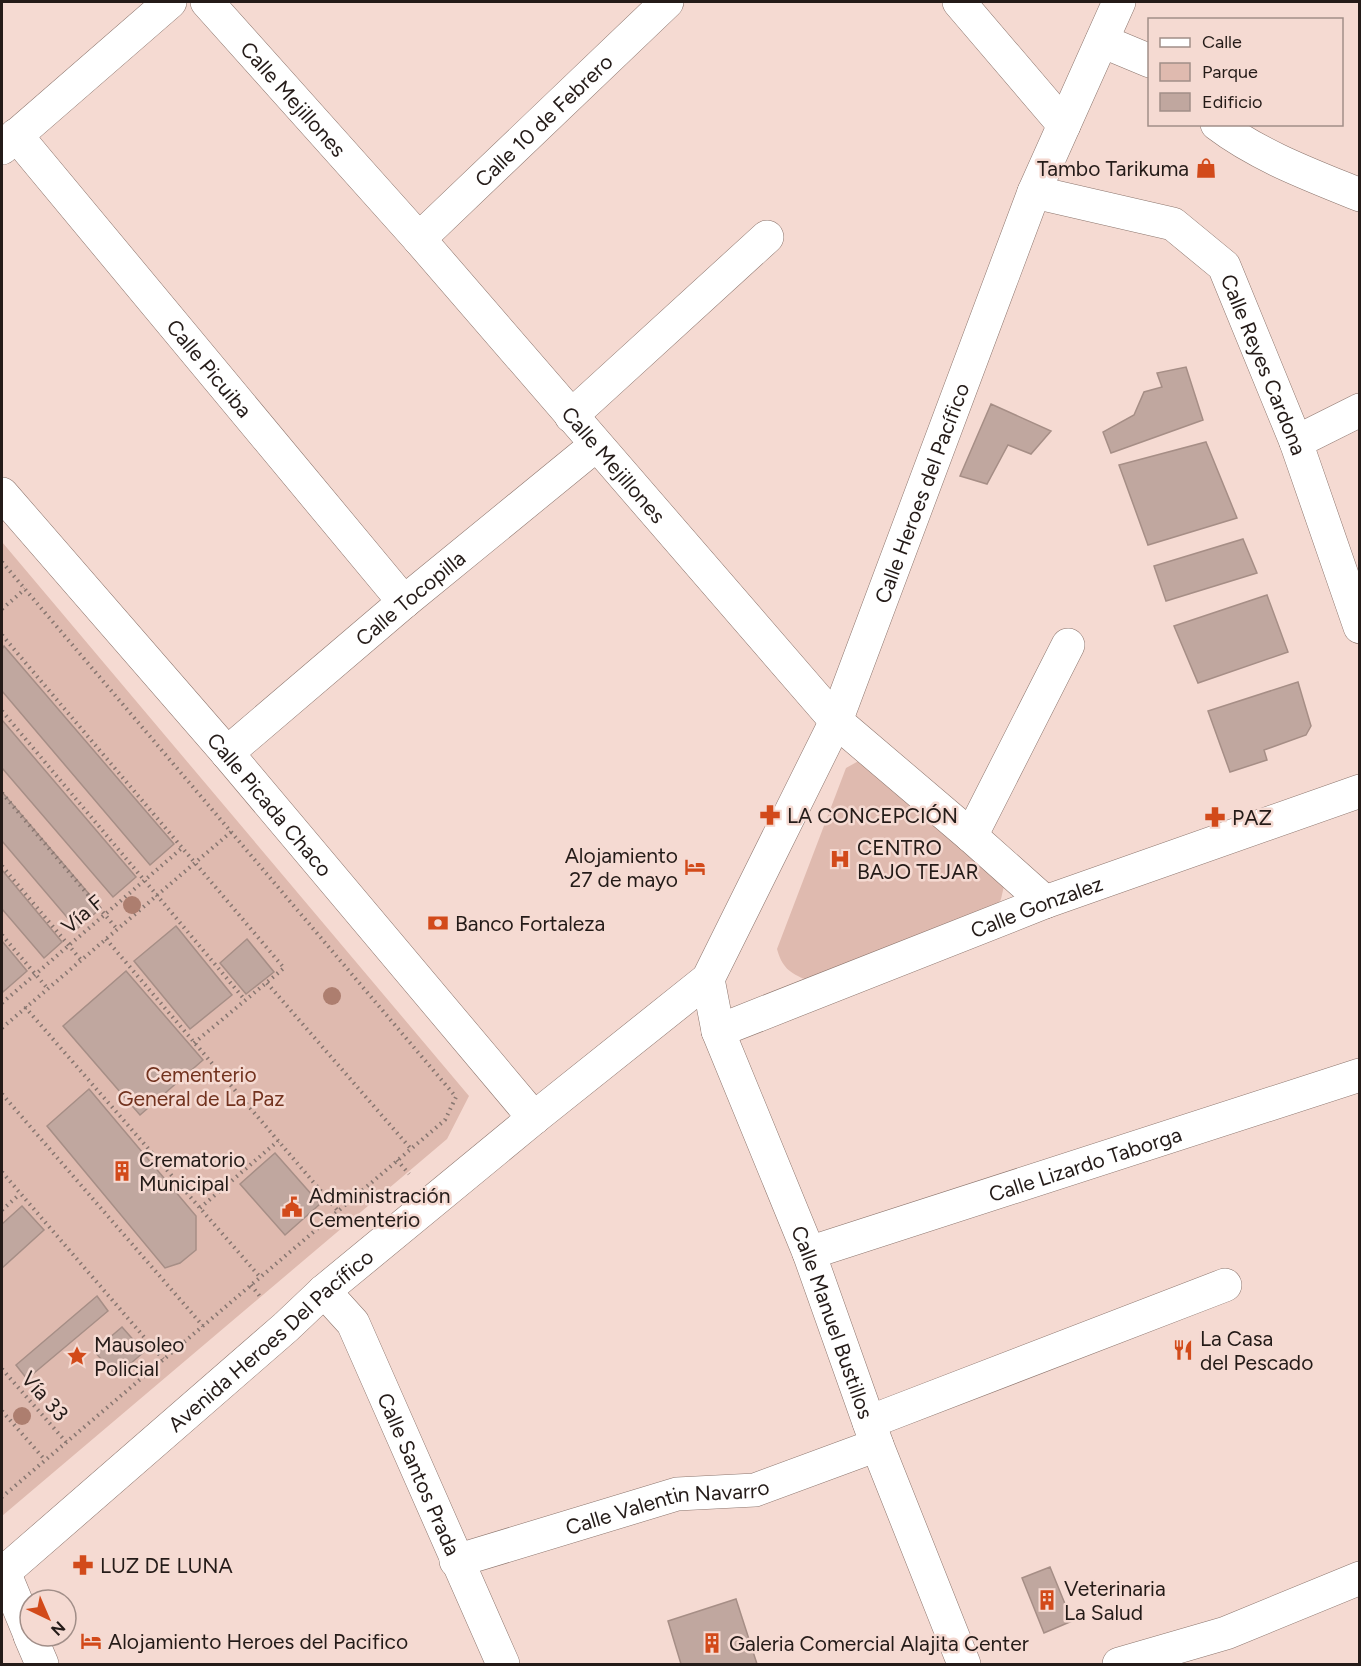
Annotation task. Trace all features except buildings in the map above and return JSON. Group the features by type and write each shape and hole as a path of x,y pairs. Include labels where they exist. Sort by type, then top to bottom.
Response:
{"street":[{"path":"9,141 170,2"},
{"name":"Calle Mejillones","path":"207,2 419,239 836,721 1045,902"},
{"name":"Calle 10 de Febrero","path":"419,239 667,2"},
{"path":"959,2 1064,125"},
{"name":"Calle Heroes del Pacífico","path":"708,979 836,721 1034,192 1119,2"},
{"path":"1102,41 1148,61"},
{"path":"1219,126 1287,165 1359,195"},
{"name":"Calle Picuiba","path":"9,141 404,602"},
{"name":"Calle Reyes Cardona","path":"1034,192 1173,224 1224,266 1296,442 1359,627"},
{"path":"571,416 767,237"},
{"path":"1296,442 1359,410"},
{"name":"Calle Tocopilla","path":"227,753 404,602 596,446"},
{"name":"Calle Picada Chaco","path":"2,494 227,753 534,1118"},
{"path":"971,837 1068,645"},
{"name":"Calle Gonzalez","path":"718,1031 1045,902 1359,791"},
{"name":"Calle Manuel Bustillos","path":"708,979 718,1031 809,1253 873,1434 964,1665"},
{"name":"Avenida Heroes Del Pacífico","path":"3,1573 278,1335 324,1291 534,1118 708,979"},
{"name":"Calle Lizardo Taborga","path":"809,1253 1359,1076"},
{"name":"Calle Valentin Navarro","path":"456,1561 677,1494 755,1490 873,1434 1225,1286"},
{"name":"Calle Santos Prada","path":"324,1291 353,1323 503,1665"},
{"path":"3,1573 18,1607"},
{"path":"1119,1665 1226,1633 1359,1578"},
{"path":"35,1648 42,1665"}],"path":[{"path":"2,562 456,1097 445,1120 2,1497"},
{"path":"2,609 25,589"},
{"path":"2,635 284,968 194,1043"},
{"path":"2,644 6,640"},
{"path":"2,711 245,1000"},
{"path":"2,793 117,929"},
{"path":"2,1028 231,832"},
{"name":"Vía F","path":"2,1003 182,848"},
{"path":"2,866 81,960"},
{"path":"2,935 48,989"},
{"path":"106,939 338,1211"},
{"path":"267,983 411,1149"},
{"path":"26,1007 260,1277"},
{"path":"2,1094 203,1326"},
{"path":"200,1208 278,1141"},
{"path":"2,1173 163,1359"},
{"path":"2,1210 20,1194"},
{"name":"Vía 33","path":"2,1369 66,1442"},
{"name":"Vía 33","path":"2,1411 45,1460"}],"green space":[{"name":"Cementerio General de La Paz","path":"2,542 469,1096 447,1139 2,1516"},
{"path":"864,758 1004,886 1001,899 995,910 807,980 787,969 777,949 846,768"}],"place":[{"name":"Tambo Tarikuma","path":"1206,168"},
{"name":"LA CONCEPCIÓN","path":"770,815"},
{"name":"PAZ","path":"1215,817"},
{"name":"CENTRO BAJO TEJAR","path":"840,859"},
{"name":"Alojamiento 27 de mayo","path":"695,867"},
{"name":"Banco Fortaleza","path":"438,923"},
{"name":"Crematorio Municipal","path":"122,1171"},
{"name":"Administración Cementerio","path":"292,1207"},
{"name":"La Casa del Pescado","path":"1183,1350"},
{"name":"Mausoleo Policial","path":"77,1356"},
{"name":"LUZ DE LUNA","path":"83,1565"},
{"name":"Veterinaria La Salud","path":"1047,1600"},
{"name":"Alojamiento Heroes del Pacifico","path":"91,1641"},
{"name":"Galeria Comercial Alajita Center","path":"712,1643"}]}
